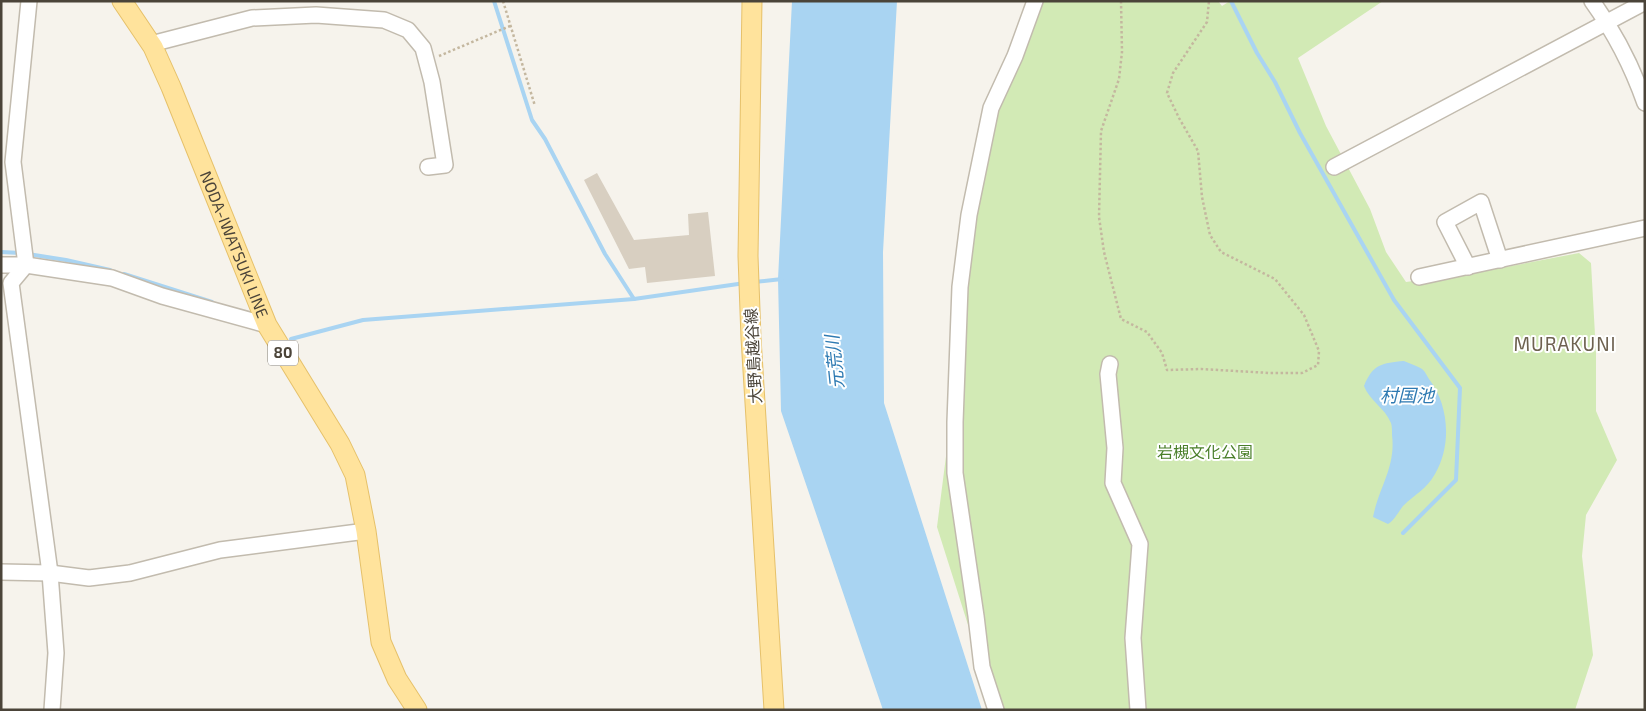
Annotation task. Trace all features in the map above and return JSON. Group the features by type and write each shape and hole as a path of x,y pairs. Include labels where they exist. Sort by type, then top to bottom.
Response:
{"main road":[{"name":"NODA-IWATSUKI LINE","path":"122,1 151,44 171,87 267,325 340,444 354,475 366,531 381,642 397,679 417,710"},
{"name":"大野島越谷線","path":"752,1 748,256 751,338 774,710"}],"street":[{"path":"29,1 12,162 25,259 11,283 50,572 56,653 52,710"},
{"path":"996,710 982,667 955,473 960,287 969,216 992,108 1015,56 1034,1"},
{"path":"1592,1 1608,23 1634,73 1645,103"},
{"path":"1334,167 1645,2"},
{"path":"151,44 252,18 316,15 384,20 408,30 422,48 432,82 445,165 428,167"},
{"path":"1468,267 1445,222 1481,202 1500,260"},
{"path":"1419,277 1645,228"},
{"path":"1,265 25,259 112,278 162,296 267,325"},
{"path":"1110,364 1108,374 1114,448 1112,483 1140,544 1133,638 1138,710"},
{"path":"1,572 50,572 89,578 130,573 220,550 366,531"}],"path":[{"path":"503,1 536,106"},
{"path":"1121,1 1122,52 1119,79 1100,131 1099,217 1104,252 1121,319 1147,332 1162,353 1168,370 1201,369 1302,373 1318,365 1319,351 1304,315 1274,279 1221,252 1210,235 1202,197 1198,151 1167,93 1172,73 1207,22 1209,1"},
{"path":"426,61 511,26"}],"green space":[{"name":"岩槻文化公園","path":"1044,1 1218,1 1222,6 1230,1 1383,1 1298,58 1326,126 1370,209 1386,252 1406,282 1485,271 1579,253 1591,263 1596,353 1596,411 1617,460 1586,515 1582,556 1593,655 1575,710 995,710 937,527 986,142"}],"water":[{"name":"元荒川","path":"792,1 897,1 883,252 884,403 982,710 883,710 781,411 778,279"},
{"name":"村国池","path":"1404,361 1423,370 1436,389 1444,413 1446,438 1440,463 1432,479 1403,506 1395,518 1388,524 1373,517 1392,457 1392,426 1385,413 1369,396 1364,386 1371,373 1379,366"}],"building":[{"path":"597,173 634,240 689,235 688,214 708,212 715,276 647,283 645,267 629,269 584,180"}],"waterway":[{"path":"494,1 532,120 545,139 605,254 634,299"},
{"path":"1231,1 1300,133 1394,300 1460,388 1456,480 1403,533"},
{"path":"1,252 21,253"},
{"path":"28,254 110,270"},
{"path":"124,274 212,302"},
{"path":"754,282 782,279"},
{"path":"291,339 363,320 634,299 745,283"}],"district":[{"name":"MURAKUNI","path":"1565,344"}]}
